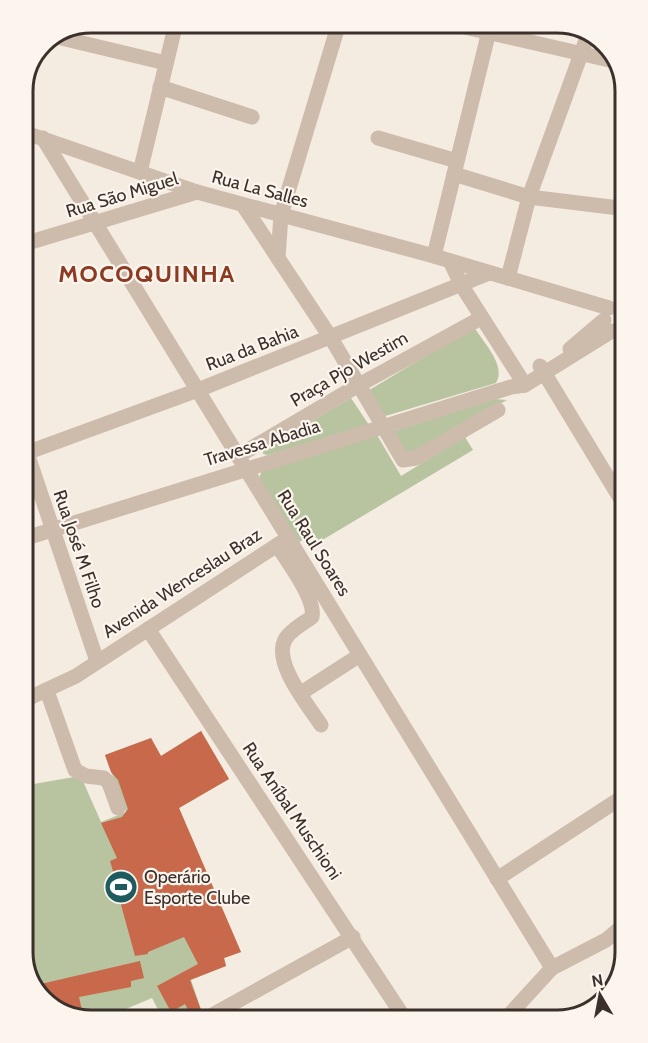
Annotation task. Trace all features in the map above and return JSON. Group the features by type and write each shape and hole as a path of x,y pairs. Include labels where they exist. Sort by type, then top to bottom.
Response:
{"street":[{"path":"140,172 173,33"},
{"path":"278,258 281,215 336,33"},
{"path":"434,256 489,33"},
{"path":"507,33 605,59"},
{"path":"66,39 166,63"},
{"path":"507,278 529,197 587,42"},
{"path":"160,87 252,117"},
{"name":"Rua La Salles","path":"33,135 197,192 507,278 613,319"},
{"name":"Rua Raul Soares","path":"43,138 242,462 283,541 360,655 552,968"},
{"path":"378,138 529,197 615,207"},
{"name":"Rua São Miguel","path":"33,242 197,192"},
{"path":"243,205 331,338 400,458 406,461 416,458 498,410"},
{"path":"450,261 519,384"},
{"name":"Rua da Bahia","path":"33,449 198,390 462,286 489,273"},
{"name":"Praça Pjo Westim","path":"242,462 357,386 481,318"},
{"path":"613,319 543,370 615,489"},
{"name":"Travessa Abadia","path":"33,536 242,462 382,427 519,384 543,370"},
{"name":"Rua José M Filho","path":"33,474 97,661"},
{"path":"283,541 313,611 312,617 288,635 283,644 284,663 321,725"},
{"name":"Avenida Wenceslau Braz","path":"33,697 47,691 97,661 283,541"},
{"name":"Rua Aníbal Muschioni","path":"148,629 353,937 399,1010"},
{"path":"301,693 360,655"},
{"path":"47,691 75,770 86,776 104,778 109,783 118,808"},
{"path":"497,879 615,802"},
{"path":"514,1010 552,968 606,940 615,932"},
{"path":"221,1010 353,937"}],"green space":[{"path":"474,327 496,362 499,376 496,383 382,417 366,392"},
{"path":"351,398 369,425 268,455 263,454 263,450"},
{"path":"495,399 507,400 413,453 406,453 394,431"},
{"path":"377,435 401,476 465,437 473,450 314,545 309,536 296,544 258,480 262,471"},
{"name":"Operário Esporte Clube","path":"201,731 229,779 179,808 241,952 224,958 226,966 191,980 201,1010 158,1010 152,998 124,1010 87,1010 72,1007 47,990 39,978 34,963 33,784 74,777 82,779 101,822 126,812 105,755 151,738 161,756"}],"building":[{"path":"201,731 229,779 179,808 241,952 224,958 226,966 190,980 201,1010 188,1010 185,1004 170,1010 157,986 198,964 184,937 148,952 148,954 135,956 120,901 134,897 126,880 117,885 110,861 117,858 101,823 122,817 128,809 118,780 111,772 105,755 151,738 161,756"},
{"path":"140,961 144,978 131,981 131,987 79,997 82,1009 65,1004 53,996 43,984"}],"place":[{"name":"Operário Esporte Clube","path":"121,887"}],"district":[{"name":"MOCOQUINHA","path":"147,273"}]}
